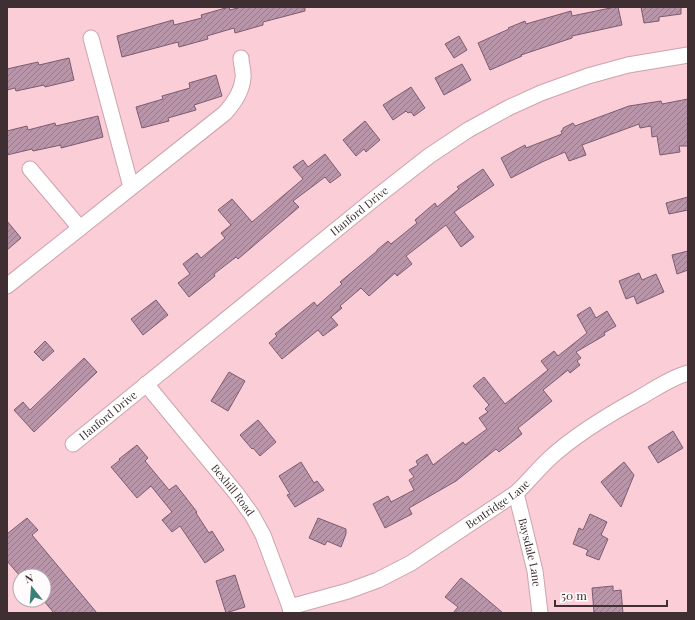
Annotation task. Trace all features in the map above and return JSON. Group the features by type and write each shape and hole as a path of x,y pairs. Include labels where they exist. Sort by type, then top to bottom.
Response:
{"street":[{"path":"91,38 131,187"},
{"name":"Hanford Drive","path":"73,444 429,156 468,130 508,108 541,93 588,76 628,66 688,55"},
{"path":"7,286 225,113 235,101 243,78 240,58"},
{"path":"30,169 80,228"},
{"name":"Bentridge Lane","path":"290,610 378,580 411,562 516,492 528,482 536,470 550,457 576,437 666,382 688,373"},
{"name":"Bexhill Road","path":"146,384 236,493 252,515 263,535 290,610"},
{"name":"Baysdale Lane","path":"516,492 535,571 540,613"}],"building":[{"path":"229,7 230,10 241,7 305,7 305,11 263,22 263,25 235,33 234,28 207,36 208,39 179,47 178,42 122,57 117,36 173,20 174,25 202,18 201,15"},
{"path":"618,7 622,25 572,36 572,38 521,55 522,56 490,70 478,43 525,21 526,24 571,11 572,16"},
{"path":"641,7 681,7 681,14 659,17 659,21 644,23"},
{"path":"459,36 467,50 454,58 445,44"},
{"path":"69,58 74,80 45,87 44,85 16,91 15,88 7,90 7,69 38,62 39,65"},
{"path":"462,64 471,80 444,95 435,78"},
{"path":"216,75 222,96 194,105 196,110 168,118 169,121 142,128 136,107 163,99 162,96 190,88 189,83"},
{"path":"411,87 425,108 414,116 411,112 408,113 406,111 393,120 383,105"},
{"path":"688,99 688,146 679,146 680,152 660,155 657,136 652,137 651,126 640,128 639,124 582,145 586,155 569,161 565,152 511,178 501,158 525,145 526,148 562,134 561,131 563,128 573,123 575,126 629,106 661,101 662,104"},
{"path":"98,116 103,137 61,148 61,145 33,151 32,149 7,155 7,131 27,126 28,130 55,123 56,126"},
{"path":"365,121 380,140 366,152 364,149 356,156 343,140"},
{"path":"325,154 341,175 330,183 325,177 293,201 299,207 238,259 236,257 214,274 215,276 189,297 178,283 190,274 183,264 197,253 201,258 225,238 221,233 231,225 218,210 232,199 252,222 303,179 293,167 303,160 308,167"},
{"path":"483,169 494,185 454,212 474,237 461,247 446,225 406,256 412,264 397,276 395,273 369,296 361,288 340,306 342,308 331,317 338,325 323,336 318,330 282,359 269,343 277,336 275,334 314,302 317,306 342,284 340,282 377,250 388,241 391,244 417,223 415,220 435,203 437,207 459,189 457,187"},
{"path":"688,197 688,210 669,214 666,203"},
{"path":"7,221 21,238 7,250"},
{"path":"688,251 688,270 677,274 672,255"},
{"path":"639,273 642,280 656,274 664,292 637,304 634,296 626,299 619,281"},
{"path":"156,300 168,315 143,335 131,319"},
{"path":"590,307 596,318 607,311 616,326 604,333 605,335 576,352 581,358 577,361 580,365 570,373 568,370 543,390 552,401 518,428 522,434 499,452 496,449 456,481 409,508 412,514 385,528 373,504 388,496 391,502 414,490 409,480 414,477 409,470 418,465 416,461 427,454 433,465 463,442 465,445 487,429 479,418 488,412 485,409 489,405 473,386 484,377 505,404 548,370 541,361 554,351 558,356 587,333 577,315"},
{"path":"45,341 54,351 43,361 34,352"},
{"path":"84,358 97,372 34,432 14,410 23,402 30,410"},
{"path":"229,372 245,381 228,411 211,401"},
{"path":"258,420 276,442 260,456 240,435"},
{"path":"673,431 683,448 658,463 648,447"},
{"path":"137,445 148,458 145,461 169,490 176,485 197,512 196,513 209,533 212,531 224,550 205,563 180,526 172,532 162,520 172,512 151,486 137,498 111,467"},
{"path":"301,462 314,483 317,481 324,490 295,507 287,495 290,494 279,476"},
{"path":"624,462 634,475 621,507 601,482"},
{"path":"590,514 607,522 601,535 608,539 599,560 586,555 588,550 573,544 579,528 583,530"},
{"path":"27,518 38,530 32,535 97,613 54,613 50,608 52,608 52,568 13,568 7,561 7,534"},
{"path":"318,518 346,529 346,534 341,547 327,541 325,545 309,538"},
{"path":"235,575 245,607 226,613 216,581"},
{"path":"461,578 503,613 453,613 458,607 445,597"},
{"path":"613,586 613,591 621,590 623,613 594,613 592,588"}]}
